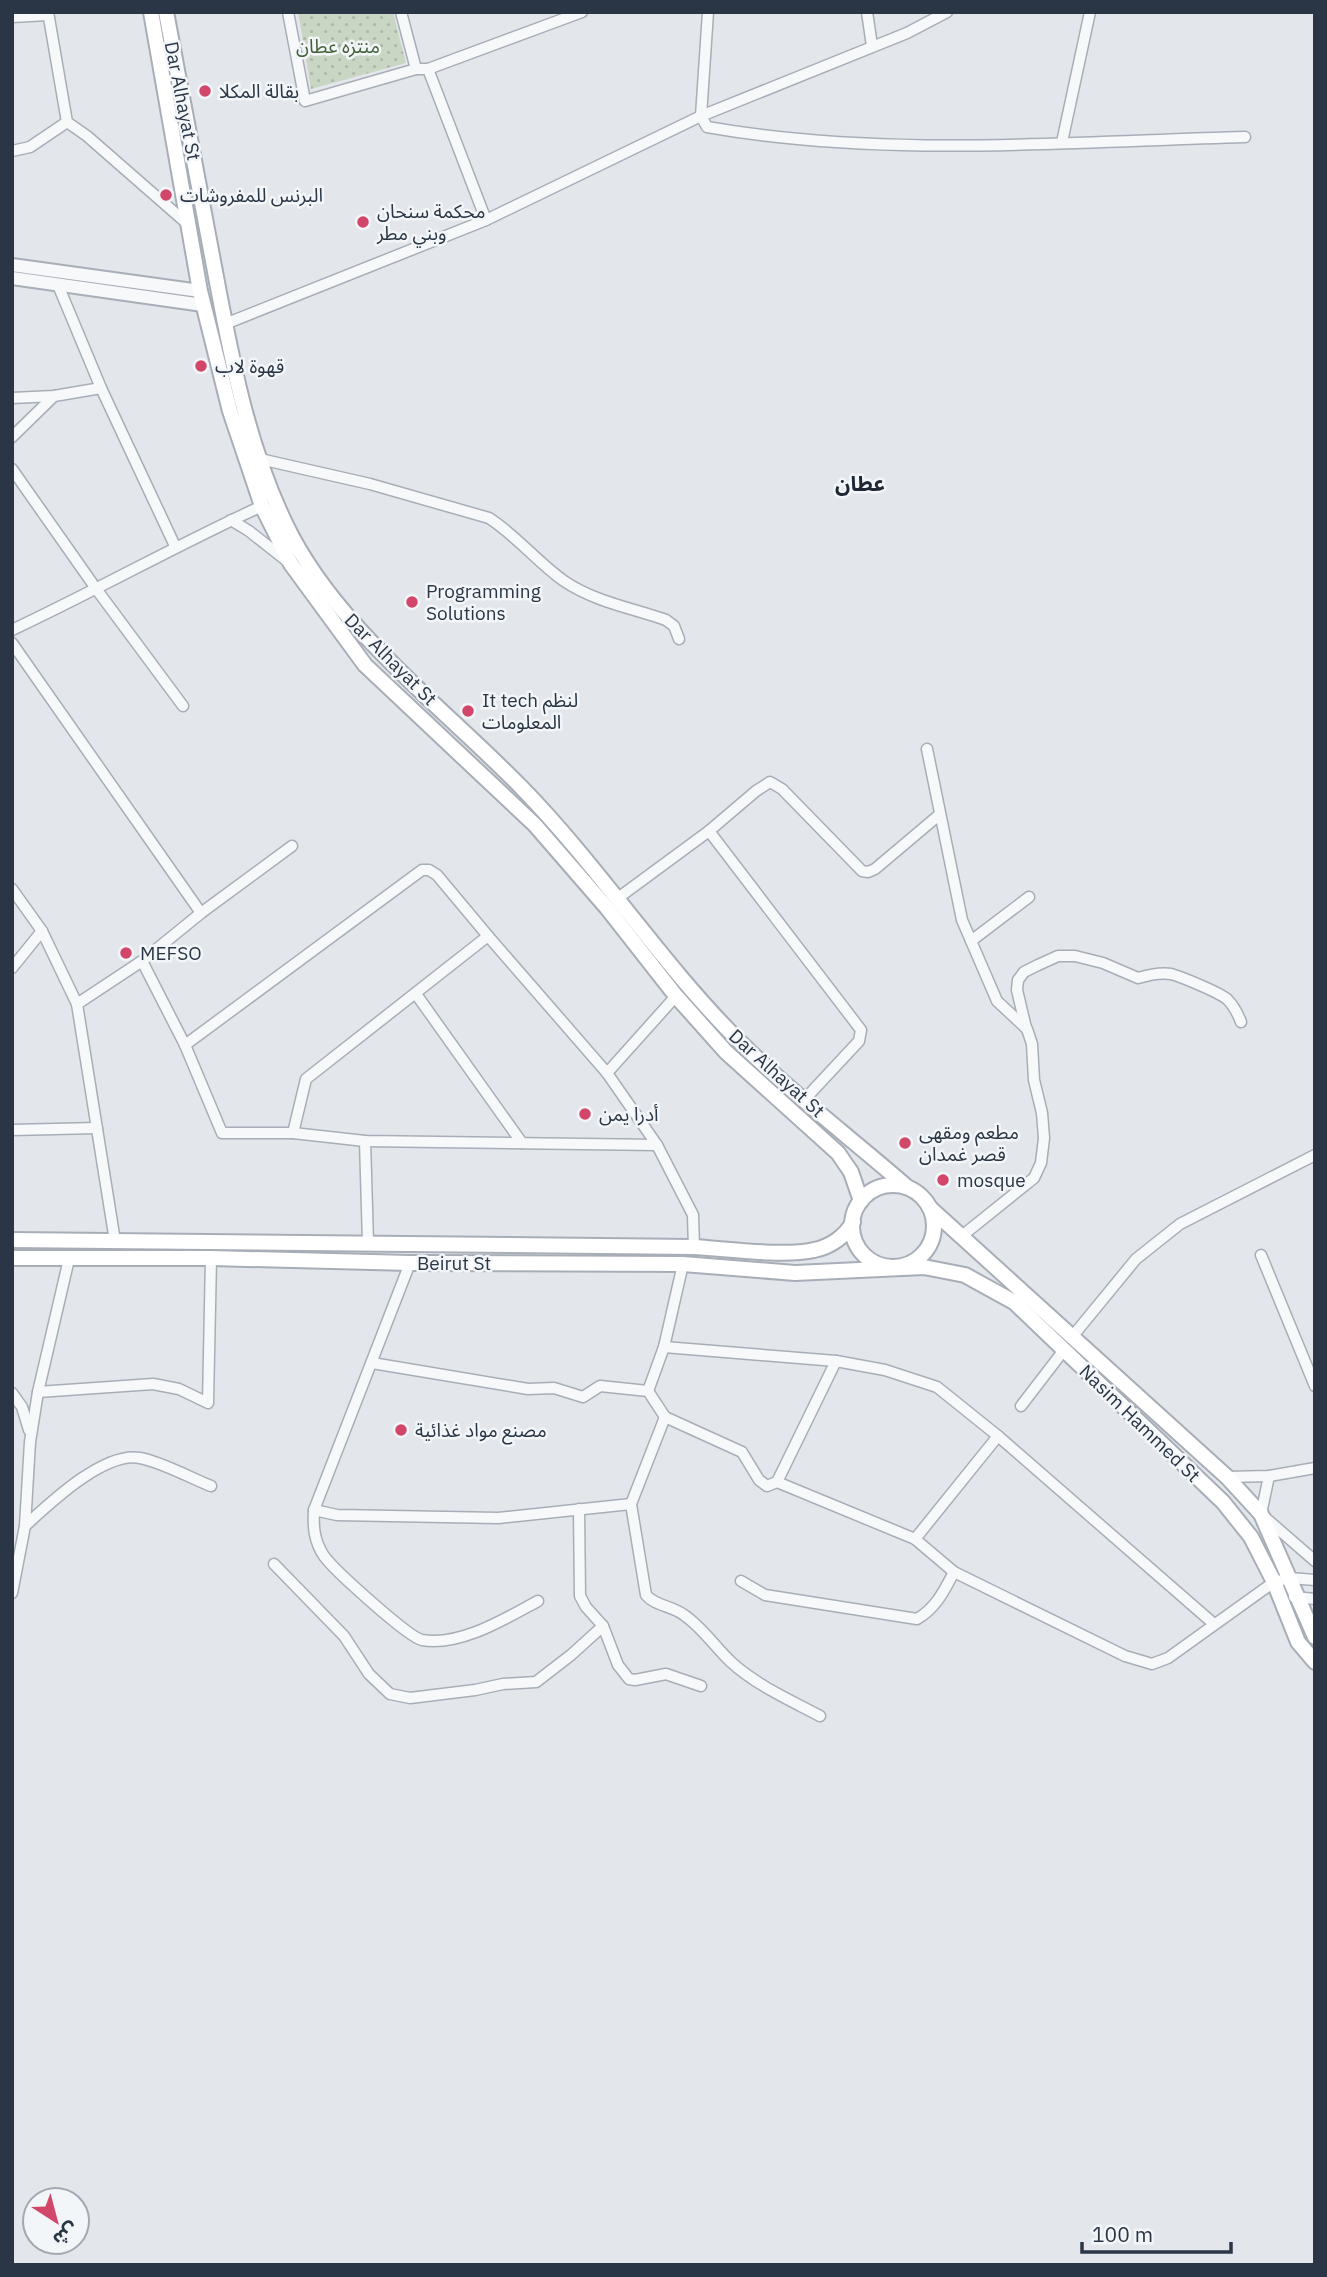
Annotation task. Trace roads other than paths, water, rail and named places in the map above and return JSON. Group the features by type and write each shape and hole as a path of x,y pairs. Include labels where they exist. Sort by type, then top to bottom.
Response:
{"main road":[{"name":"Dar Alhayat St","path":"158,13 202,298 287,528 303,556 359,629 522,788 572,843 687,984 738,1040 907,1187"},
{"name":"Dar Alhayat St","path":"158,13 225,324 230,411 262,506 291,564 365,665 535,825 607,908 676,996 726,1052 838,1153 851,1172 861,1201"},
{"path":"676,996 687,984"},
{"path":"882,1186 907,1187 917,1192 930,1208 934,1221 933,1234 920,1257 895,1268 881,1265 859,1248 853,1236 852,1222 861,1201 870,1192 882,1186"},
{"name":"Nasim Hammed St","path":"930,1208 963,1235 1227,1477 1261,1514 1315,1637"},
{"name":"Beirut St","path":"12,1240 694,1247 797,1252 816,1250 831,1244 848,1231 852,1222"},
{"path":"429,1246 429,1261"},
{"name":"Beirut St","path":"12,1258 684,1265 795,1273 895,1268"},
{"name":"Nasim Hammed St","path":"895,1268 924,1267 965,1275 1014,1302 1223,1502 1251,1537 1298,1642 1315,1662"}],"street":[{"path":"288,12 305,102 416,69 428,69 576,13"},
{"path":"401,12 416,69"},
{"path":"708,12 701,116 707,127 755,136 914,145 1245,137"},
{"path":"867,12 872,46"},
{"path":"225,324 486,220 701,116 907,33 947,12"},
{"path":"1062,142 1090,12"},
{"path":"12,17 48,14 66,122 87,136 190,226"},
{"path":"428,69 486,220"},
{"path":"12,151 30,147 66,122"},
{"path":"12,265 202,298"},
{"path":"12,278 58,285 202,298"},
{"path":"58,285 101,388 175,546"},
{"path":"12,398 54,396 101,388"},
{"path":"12,438 54,396"},
{"path":"260,459 370,484 489,518 506,529 564,581 601,601 666,620 674,626 679,639"},
{"path":"12,469 183,706"},
{"path":"12,630 97,590 175,546 262,506"},
{"path":"231,520 291,564"},
{"path":"12,643 201,913"},
{"path":"927,749 962,920 997,1001 1027,1029"},
{"path":"618,898 770,782 782,789 862,872 875,869 939,815"},
{"path":"709,831 861,1030 859,1041 804,1100"},
{"path":"77,1004 142,961 201,913 292,846"},
{"path":"185,1045 422,870 429,870 607,1073 657,1145 692,1215 694,1247"},
{"path":"12,889 43,931 77,1004 115,1241"},
{"path":"971,941 1029,897"},
{"path":"12,968 43,931"},
{"path":"293,1133 306,1079 488,936"},
{"path":"963,1235 1034,1178 1041,1163 1044,1138 1042,1113 1034,1080 1032,1044 1017,990 1018,980 1024,972 1058,956 1075,956 1103,963 1138,978 1151,974 1169,974 1226,999 1238,1014 1241,1023"},
{"path":"142,961 185,1045 222,1133 293,1133 365,1141 657,1145"},
{"path":"416,993 522,1143"},
{"path":"607,1073 676,996"},
{"path":"12,1130 97,1128"},
{"path":"365,1141 368,1243"},
{"path":"1072,1336 1136,1259 1180,1224 1315,1155"},
{"path":"1261,1255 1315,1386"},
{"path":"38,1392 153,1384 179,1389 208,1403 211,1258"},
{"path":"12,1593 25,1527 30,1442 38,1392 69,1259"},
{"path":"410,1263 314,1510 313,1530 324,1557 390,1617 420,1640 448,1639 488,1628 538,1601"},
{"path":"648,1391 664,1347 684,1265"},
{"path":"664,1347 836,1361 885,1370 937,1387 998,1436 1214,1624"},
{"path":"1021,1406 1064,1350"},
{"path":"648,1391 665,1417 742,1452 767,1486 777,1482 836,1361"},
{"path":"372,1363 528,1389 554,1388 583,1397 600,1387 648,1391"},
{"path":"12,1394 22,1406 29,1423 30,1442"},
{"path":"665,1417 631,1504 646,1595 685,1615 732,1663 763,1685 820,1716"},
{"path":"915,1539 998,1436"},
{"path":"25,1527 75,1482 120,1459 140,1458 211,1486"},
{"path":"1227,1477 1269,1476 1315,1468"},
{"path":"1269,1476 1261,1514 1315,1561"},
{"path":"777,1482 915,1539 954,1572 1125,1656 1152,1664 1168,1658 1214,1624 1276,1589 1290,1578 1315,1580"},
{"path":"314,1510 337,1515 498,1518 631,1504"},
{"path":"579,1509 580,1596 603,1626 618,1665 629,1679 666,1674 701,1686"},
{"path":"274,1564 344,1636 369,1674 390,1694 411,1698 503,1684 536,1682 603,1626"},
{"path":"741,1581 765,1595 917,1619 939,1600 954,1572"},
{"path":"1276,1589 1299,1597 1315,1598"}],"place":[{"name":"بقالة المكلا","path":"205,91"},
{"name":"البرنس للمفروشات","path":"166,195"},
{"name":"محكمة سنحان وبني مطر","path":"363,222"},
{"name":"قهوة لاب","path":"201,366"},
{"name":"Programming Solutions","path":"412,602"},
{"name":"It tech لنظم المعلومات","path":"468,711"},
{"name":"MEFSO","path":"126,953"},
{"name":"أدرا يمن","path":"585,1114"},
{"name":"مطعم ومقهى قصر غمدان","path":"905,1143"},
{"name":"mosque","path":"943,1180"},
{"name":"مصنع مواد غذائية","path":"401,1430"}],"district":[{"name":"عطان","path":"860,483"}],"park label":[{"name":"منتزه عطان","path":"338,46"}]}
